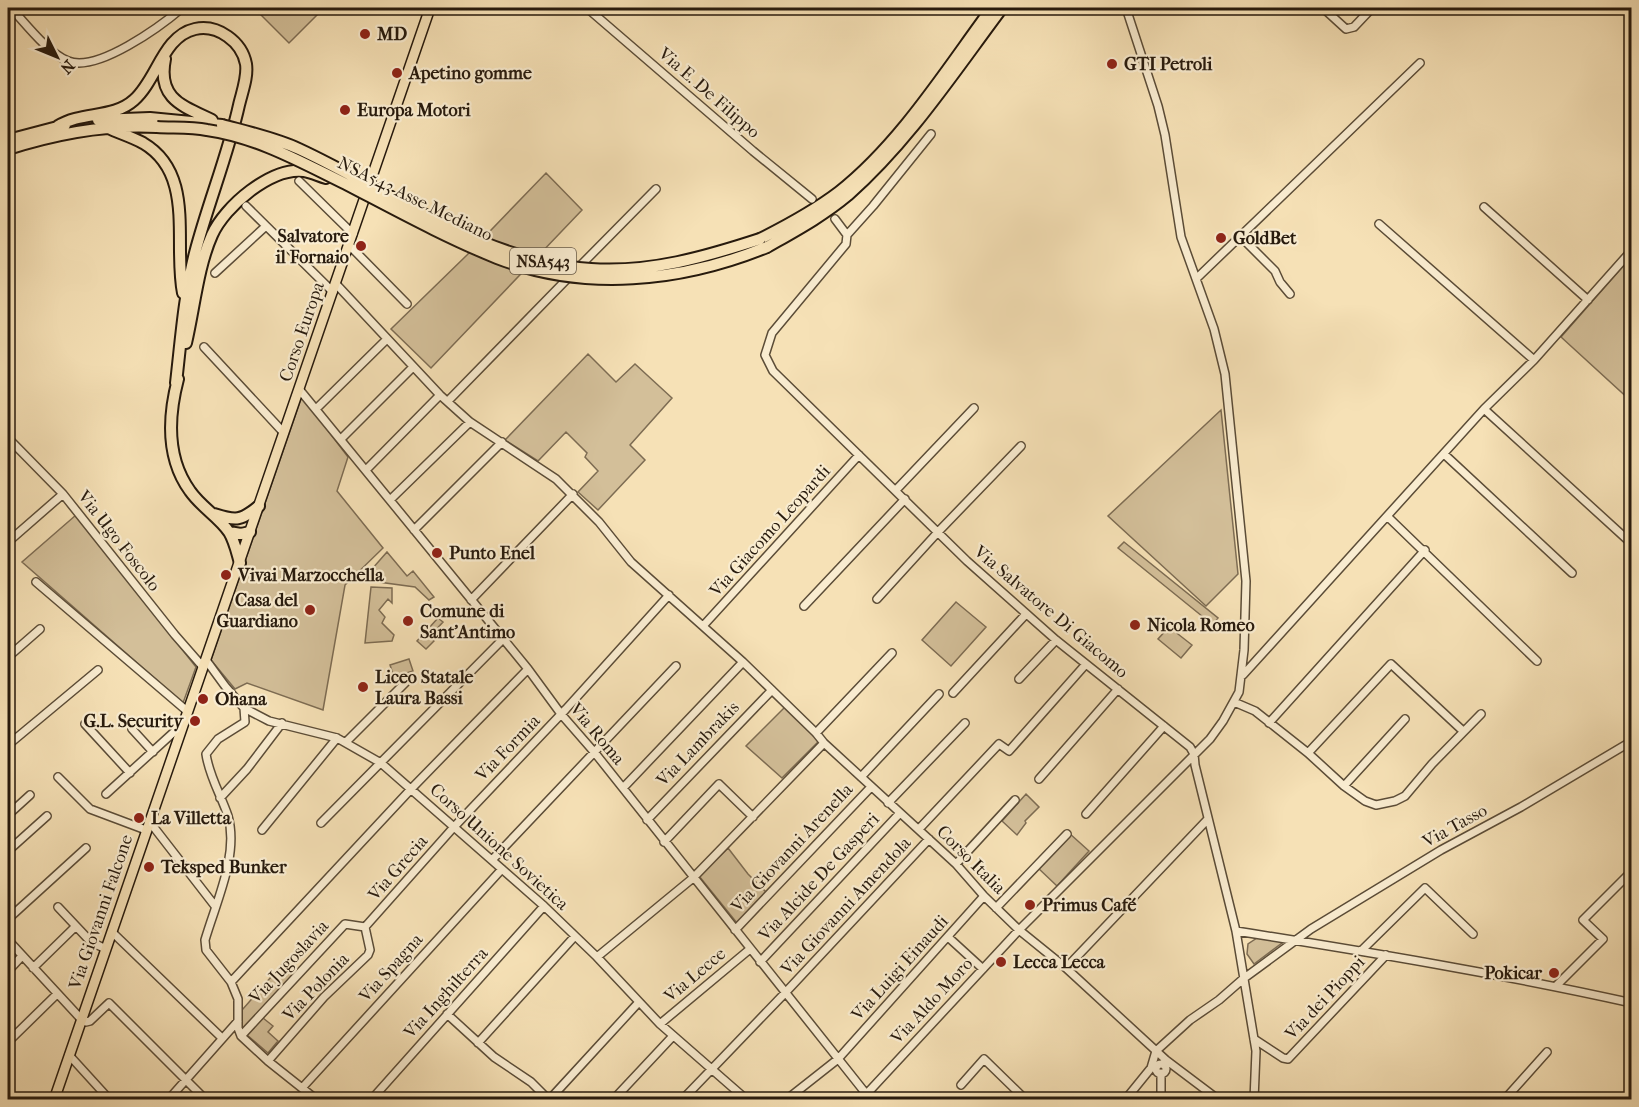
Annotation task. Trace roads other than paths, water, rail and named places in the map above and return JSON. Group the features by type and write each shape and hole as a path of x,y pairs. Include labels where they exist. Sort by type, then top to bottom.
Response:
{"highway":[{"path":"763,243 840,191 861,172 922,103 992,8"},
{"path":"763,243 820,216 886,159 928,108 1002,8"},
{"path":"58,126 73,118 105,114 130,104 141,93 171,45 180,36 195,29 203,28 220,32 228,37 239,48 246,62 233,133 195,254 185,303 176,383"},
{"path":"171,45 164,65 164,78 168,91 185,108 222,124"},
{"path":"8,140 58,126 98,120 157,122"},
{"path":"8,149 40,139 157,122"},
{"name":"NSA543 Asse Mediano","path":"157,122 222,124 266,136 297,148 502,251 539,261 589,269 625,269 669,265 763,243"},
{"name":"NSA543 Asse Mediano","path":"157,122 208,130 271,147 447,236 499,258 573,277 607,280 641,279 678,274 714,266 763,243"},
{"path":"108,128 149,147 162,158 174,181 185,303"},
{"path":"240,564 229,532 190,491 174,457 170,416 205,257 212,234 223,218 252,189 278,175 304,171 343,183"},
{"path":"235,520 249,515 260,506"},
{"path":"212,514 235,520 250,532"},
{"path":"229,532 242,534 250,532"}],"main road":[{"name":"Corso Europa","path":"204,664 430,8"},
{"name":"Via Giovanni Falcone","path":"54,1100 204,664"},
{"path":"8,1097 20,1100"}],"street":[{"path":"11,8 53,52 66,61 75,63 104,58 126,47 182,8"},
{"name":"Via E. De Filippo","path":"587,8 812,199"},
{"path":"1126,8 1166,135 1181,237 1214,329 1227,386 1246,581 1242,676"},
{"path":"1323,8 1346,29 1354,27 1372,8"},
{"path":"1197,278 1420,63"},
{"name":"Via Salvatore Di Giacomo","path":"931,134 848,235 846,244 772,333 765,355 773,372 1026,614 1190,747 1194,754"},
{"path":"299,182 353,234"},
{"path":"447,401 656,189"},
{"name":"Corso Italia","path":"246,207 334,288 440,395 470,422 556,479 573,494 631,562 743,662 816,732 824,743 956,864 984,896 1019,930 1066,968 1165,1062 1220,1100"},
{"path":"1484,207 1588,300"},
{"path":"836,219 848,235"},
{"path":"1379,224 1534,360"},
{"path":"215,273 266,226"},
{"path":"1240,236 1275,271 1280,282 1290,294"},
{"path":"349,245 407,304"},
{"path":"1242,676 1484,409 1534,360 1632,250"},
{"path":"316,409 387,339"},
{"path":"204,347 284,434"},
{"path":"342,438 413,367"},
{"name":"Via Roma","path":"299,388 528,669 561,714 595,753 869,1096"},
{"path":"366,470 440,395"},
{"path":"896,490 974,408"},
{"path":"1484,409 1632,544"},
{"path":"390,500 470,422"},
{"name":"Via Ugo Foscolo","path":"8,438 63,494 175,635 204,664"},
{"path":"414,530 502,442"},
{"path":"878,599 938,532 1021,446"},
{"path":"1444,454 1572,573"},
{"name":"Via Giacomo Leopardi","path":"703,626 859,455"},
{"path":"8,542 63,494"},
{"path":"471,600 573,494"},
{"path":"804,606 905,499"},
{"path":"1388,517 1425,550 1536,661"},
{"path":"1269,723 1425,550"},
{"path":"36,582 187,711"},
{"name":"Via Formia","path":"453,828 669,596"},
{"path":"953,693 1026,614"},
{"path":"8,657 40,629"},
{"path":"321,824 503,639"},
{"path":"1019,679 1056,640"},
{"path":"816,732 892,653"},
{"path":"623,788 743,662"},
{"name":"Corso Unione Sovietica","path":"204,664 244,708 269,721 337,738 381,763 544,906 597,957 660,1024 743,1098"},
{"path":"919,830 999,744 1009,751 1086,664"},
{"path":"1308,753 1391,664 1463,731"},
{"path":"492,860 676,666"},
{"path":"231,982 412,788 528,669"},
{"path":"8,744 98,670"},
{"name":"Via Aldo Moro","path":"861,1100 869,1096 1019,930 1217,730 1234,702 1242,676"},
{"path":"346,742 406,682"},
{"path":"1039,779 1118,688"},
{"name":"Via Lambrakis","path":"647,820 772,690"},
{"path":"861,777 939,694"},
{"path":"1234,702 1255,711 1308,753 1344,786 1365,801 1376,805 1395,801 1405,796 1481,714"},
{"path":"244,708 245,722 218,739 206,754 229,825 231,853 205,940 206,950 231,982 238,999 238,1028 241,1036 268,1062 317,1100"},
{"path":"1344,786 1405,719"},
{"path":"220,798 247,769 282,723"},
{"path":"888,803 966,723"},
{"path":"85,724 130,773"},
{"path":"1086,814 1164,726"},
{"path":"132,729 153,752"},
{"path":"106,794 180,729"},
{"path":"262,830 337,738"},
{"name":"Via Tasso","path":"1156,1051 1190,1020 1311,928 1441,850 1521,807 1632,741"},
{"path":"597,957 693,878 824,743"},
{"path":"1194,754 1236,931 1256,1051 1254,1100"},
{"path":"58,777 90,809 148,826 215,906"},
{"path":"664,842 719,784 753,818"},
{"name":"Via Giovanni Arenella","path":"735,930 871,787"},
{"path":"8,815 30,795"},
{"path":"956,864 1015,800"},
{"name":"Via Alcide De Gasperi","path":"760,962 900,813"},
{"path":"8,851 47,816"},
{"path":"1066,968 1208,819"},
{"name":"Via Grecia","path":"365,927 453,828"},
{"path":"996,908 1067,834"},
{"name":"Via Giovanni Amendola","path":"682,1100 929,839"},
{"path":"8,919 86,848"},
{"name":"Via Spagna","path":"302,1088 502,869"},
{"path":"1556,987 1603,939 1583,920 1632,871"},
{"path":"1361,951 1425,888 1473,934"},
{"name":"Via Luigi Einaudi","path":"786,1100 838,1059 984,896"},
{"name":"Via Inghilterra","path":"371,1100 544,906"},
{"path":"58,907 91,942 106,949"},
{"name":"Via Jugoslavia","path":"241,1036 345,924 365,927"},
{"path":"33,968 76,926"},
{"name":"Via Polonia","path":"268,1062 324,997 368,955 370,950 365,927"},
{"path":"1236,931 1386,955 1632,1003"},
{"path":"112,932 222,1038"},
{"path":"478,1043 575,936"},
{"path":"948,937 982,969"},
{"path":"8,940 81,1019 86,1022 90,1021 109,1003 206,1100"},
{"name":"Via Lecce","path":"660,1024 750,949"},
{"name":"Via dei Pioppi","path":"1254,1039 1288,1059 1386,955"},
{"path":"8,971 22,956"},
{"path":"8,1042 57,994"},
{"path":"447,1014 494,1057 531,1082 549,1100 639,1002"},
{"path":"168,1100 238,1021"},
{"path":"614,1100 673,1036"},
{"path":"1125,1100 1148,1073 1156,1051"},
{"path":"1504,1100 1547,1052"},
{"path":"69,1054 110,1100"},
{"path":"961,1085 984,1059 1023,1097 1021,1100"},
{"path":"1148,1073 1166,1070 1165,1062"},
{"path":"1159,1072 1161,1100"}],"place":[{"name":"MD","path":"365,34"},
{"name":"GTI Petroli","path":"1112,64"},
{"name":"Apetino gomme","path":"397,73"},
{"name":"Europa Motori","path":"345,110"},
{"name":"GoldBet","path":"1221,238"},
{"name":"Salvatore il Fornaio","path":"361,246"},
{"name":"Punto Enel","path":"437,553"},
{"name":"Vivai Marzocchella","path":"226,575"},
{"name":"Casa del Guardiano","path":"310,610"},
{"name":"Comune di Sant'Antimo","path":"408,621"},
{"name":"Nicola Romeo","path":"1135,625"},
{"name":"Liceo Statale Laura Bassi","path":"363,687"},
{"name":"Ohana","path":"203,699"},
{"name":"G.L. Security","path":"195,721"},
{"name":"La Villetta","path":"139,818"},
{"name":"Teksped Bunker","path":"149,867"},
{"name":"Primus Café","path":"1030,905"},
{"name":"Lecca Lecca","path":"1001,962"},
{"name":"Pokicar","path":"1554,973"}]}
